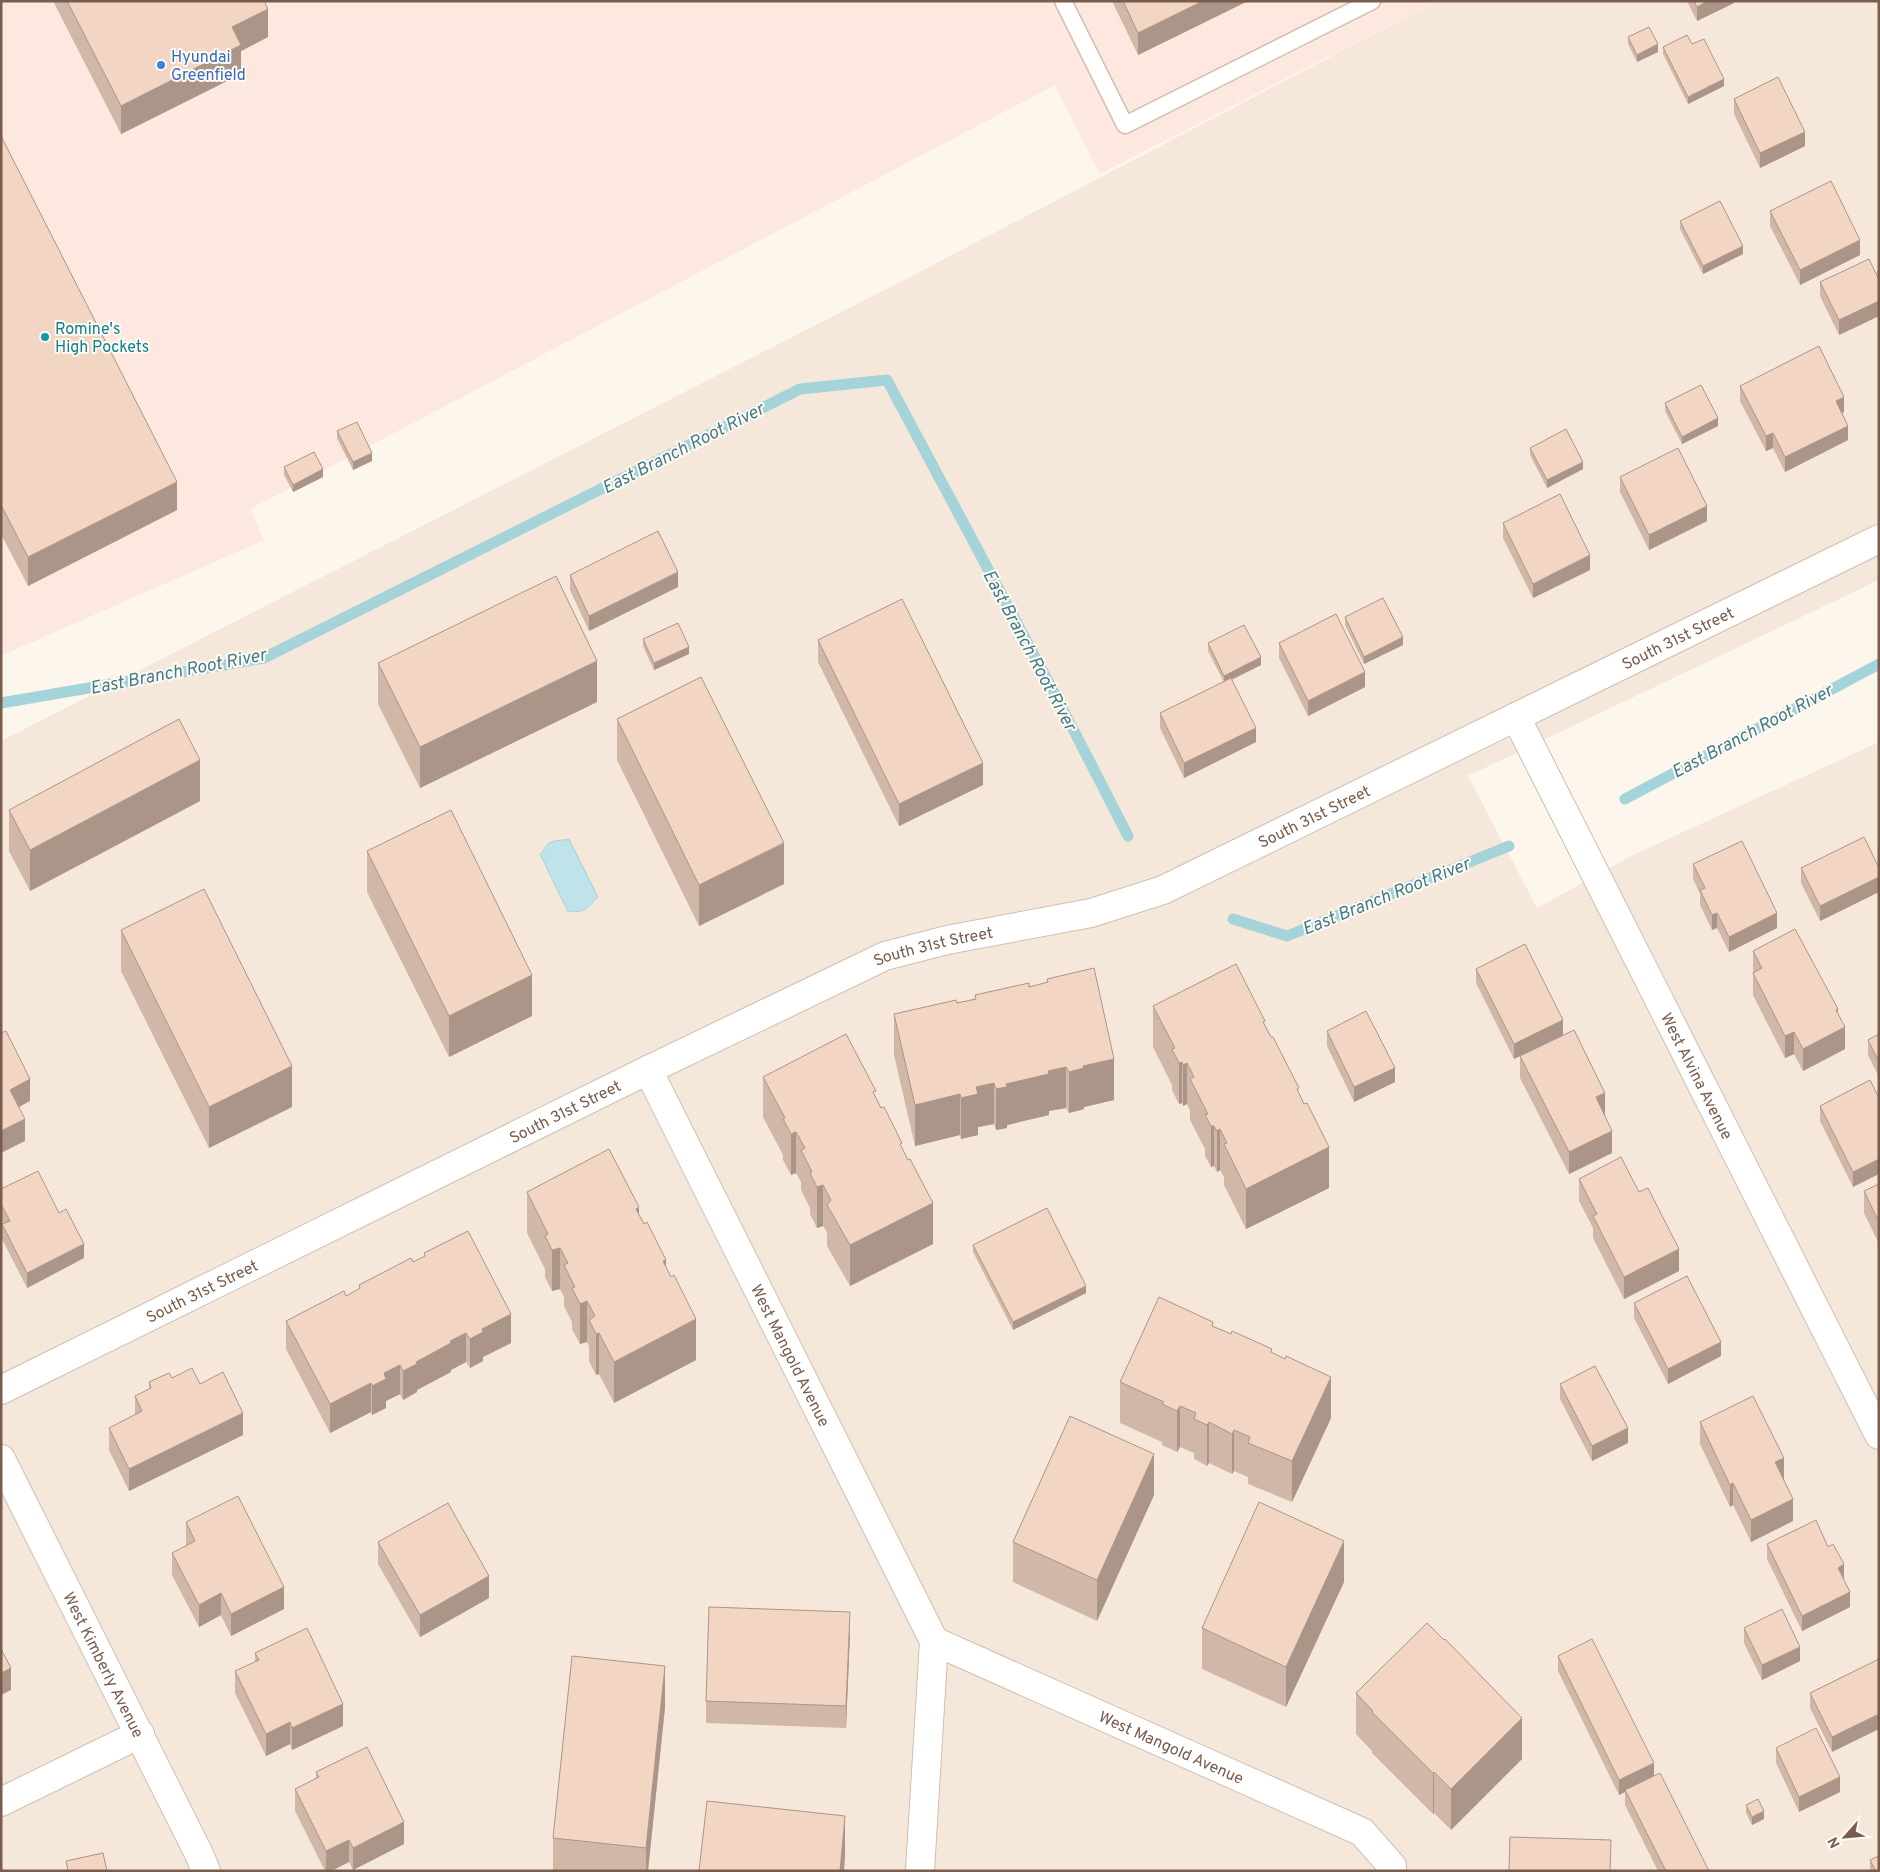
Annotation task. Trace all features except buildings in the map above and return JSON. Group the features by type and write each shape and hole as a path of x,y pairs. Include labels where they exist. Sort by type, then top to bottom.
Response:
{"street":[{"name":"South 31st Street","path":"1,1390 648,1070 885,956 947,940 1092,913 1163,890 1879,540"},
{"name":"West Alvina Avenue","path":"1516,717 1879,1435"},
{"name":"West Mangold Avenue","path":"648,1070 934,1641 1362,1832 1392,1866 1392,1871"},
{"name":"West Kimberly Avenue","path":"1,1460 140,1734 206,1871"},
{"path":"920,1871 934,1641"},
{"path":"1,1802 140,1734"}],"lane":[{"path":"1064,1 1125,125 1372,1"}],"shaded area":[{"path":"1,1 1437,1 1100,174 1055,85 250,509 264,540 1,656"},
{"path":"1437,1 1877,1 1879,4 1879,580 1468,776 1537,908 1631,856 1879,742 1879,1871 1,1871 1,741 906,279"}],"water":[{"path":"569,839 598,897 584,910 568,912 540,854 551,842"}],"waterway":[{"name":"East Branch Root River","path":"1,703 264,658 800,389 887,380 1057,698 1128,836"},
{"name":"East Branch Root River","path":"1625,799 1879,664"},
{"name":"East Branch Root River","path":"1233,919 1287,936 1509,846"}],"place":[{"name":"Hyundai Greenfield","path":"161,65"},
{"name":"Romine's High Pockets","path":"45,337"}]}
